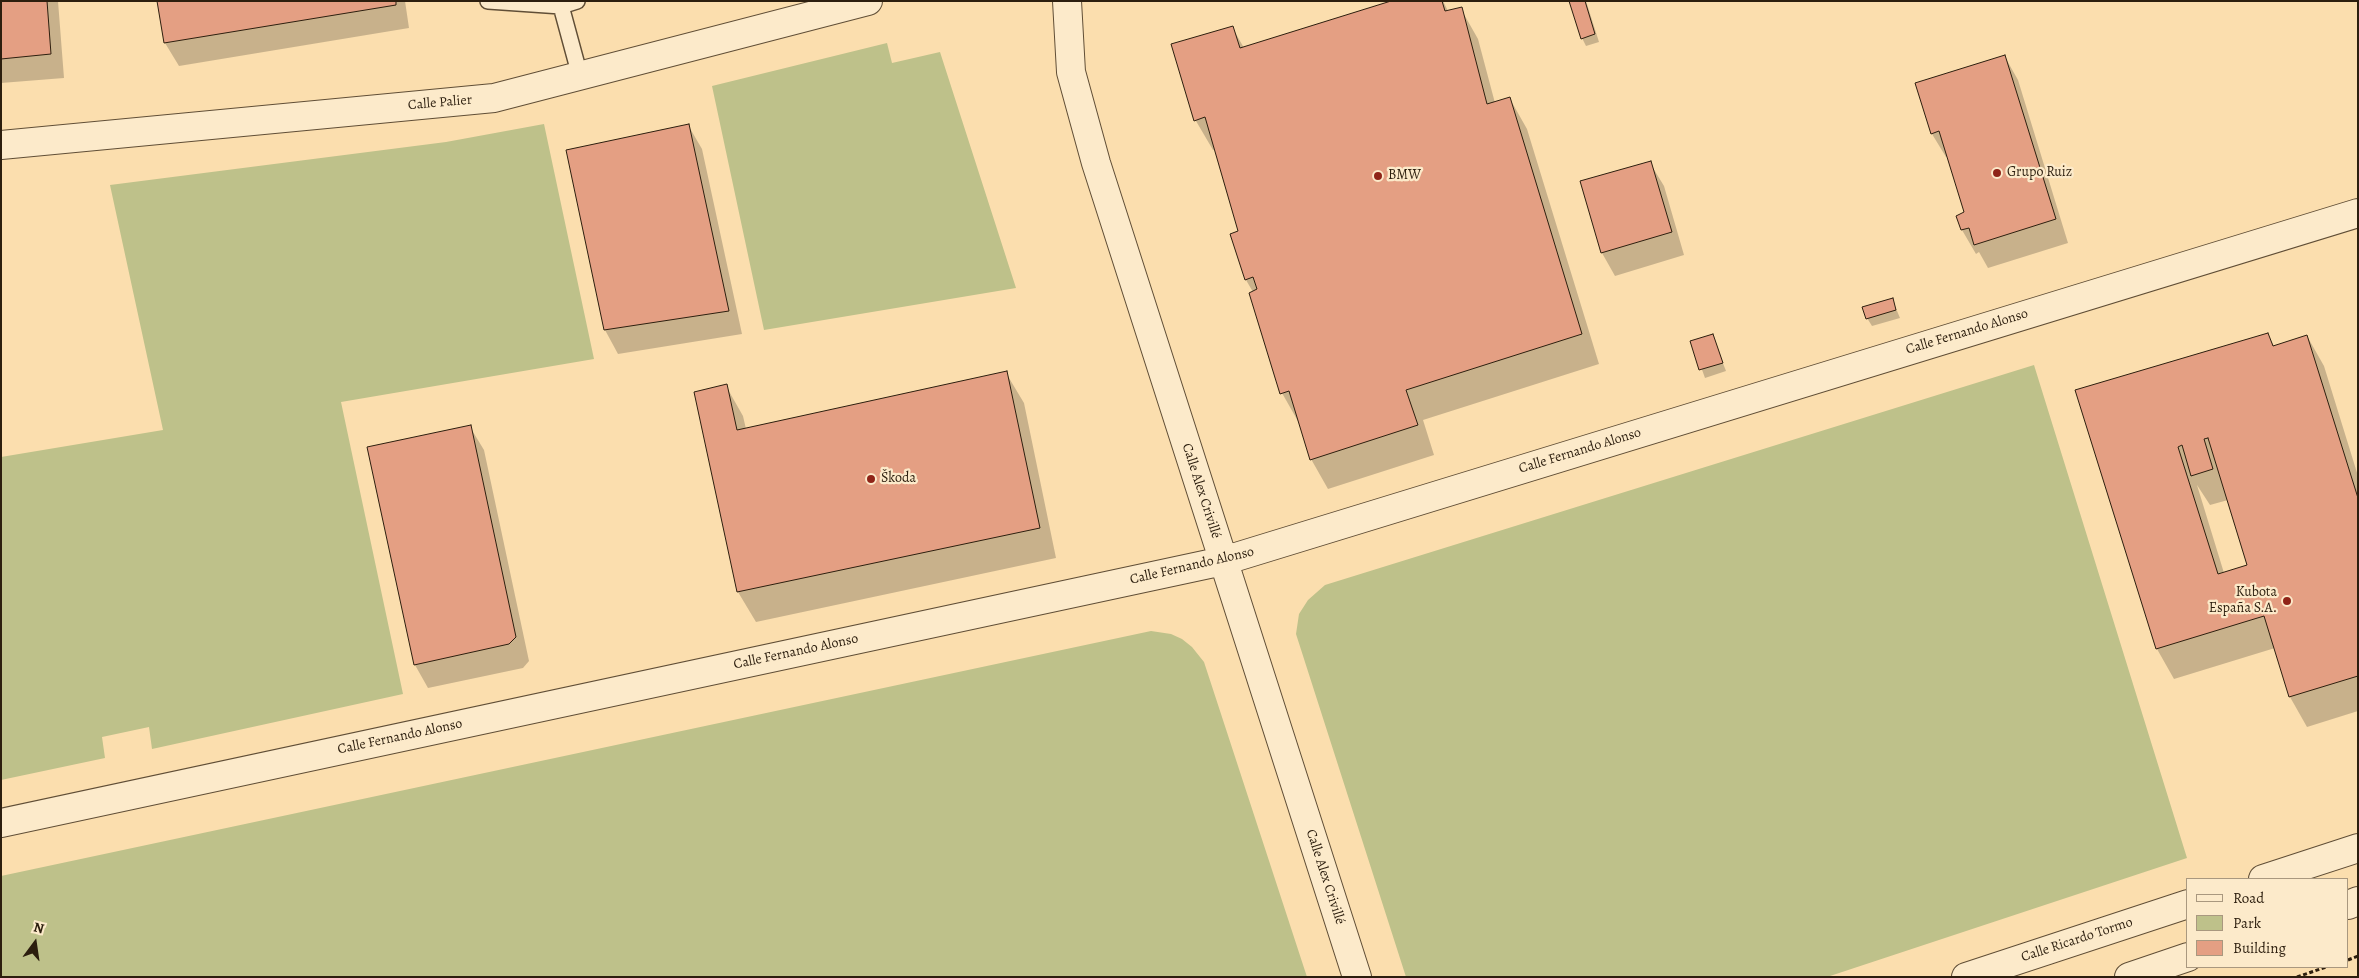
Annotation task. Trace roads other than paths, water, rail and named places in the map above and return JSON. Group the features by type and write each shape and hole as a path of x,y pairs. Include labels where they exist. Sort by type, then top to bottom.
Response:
{"street":[{"name":"Calle Palier","path":"1,145 494,98 868,1"},
{"name":"Calle Alex Crivillé","path":"1067,1 1071,72 1096,162 1357,977"},
{"name":"Calle Fernando Alonso","path":"1,823 1224,561 2358,213"},
{"path":"2266,878 2358,848"},
{"name":"Calle Ricardo Tormo","path":"1966,977 2186,905"},
{"path":"2129,977 2186,958"}],"lane":[{"path":"488,1 561,6 577,1"},
{"path":"561,6 580,76"}],"place":[{"name":"Grupo Ruiz","path":"1997,173"},
{"name":"BMW","path":"1378,176"},
{"name":"Škoda","path":"871,479"},
{"name":"Kubota España S.A.","path":"2287,601"}]}
